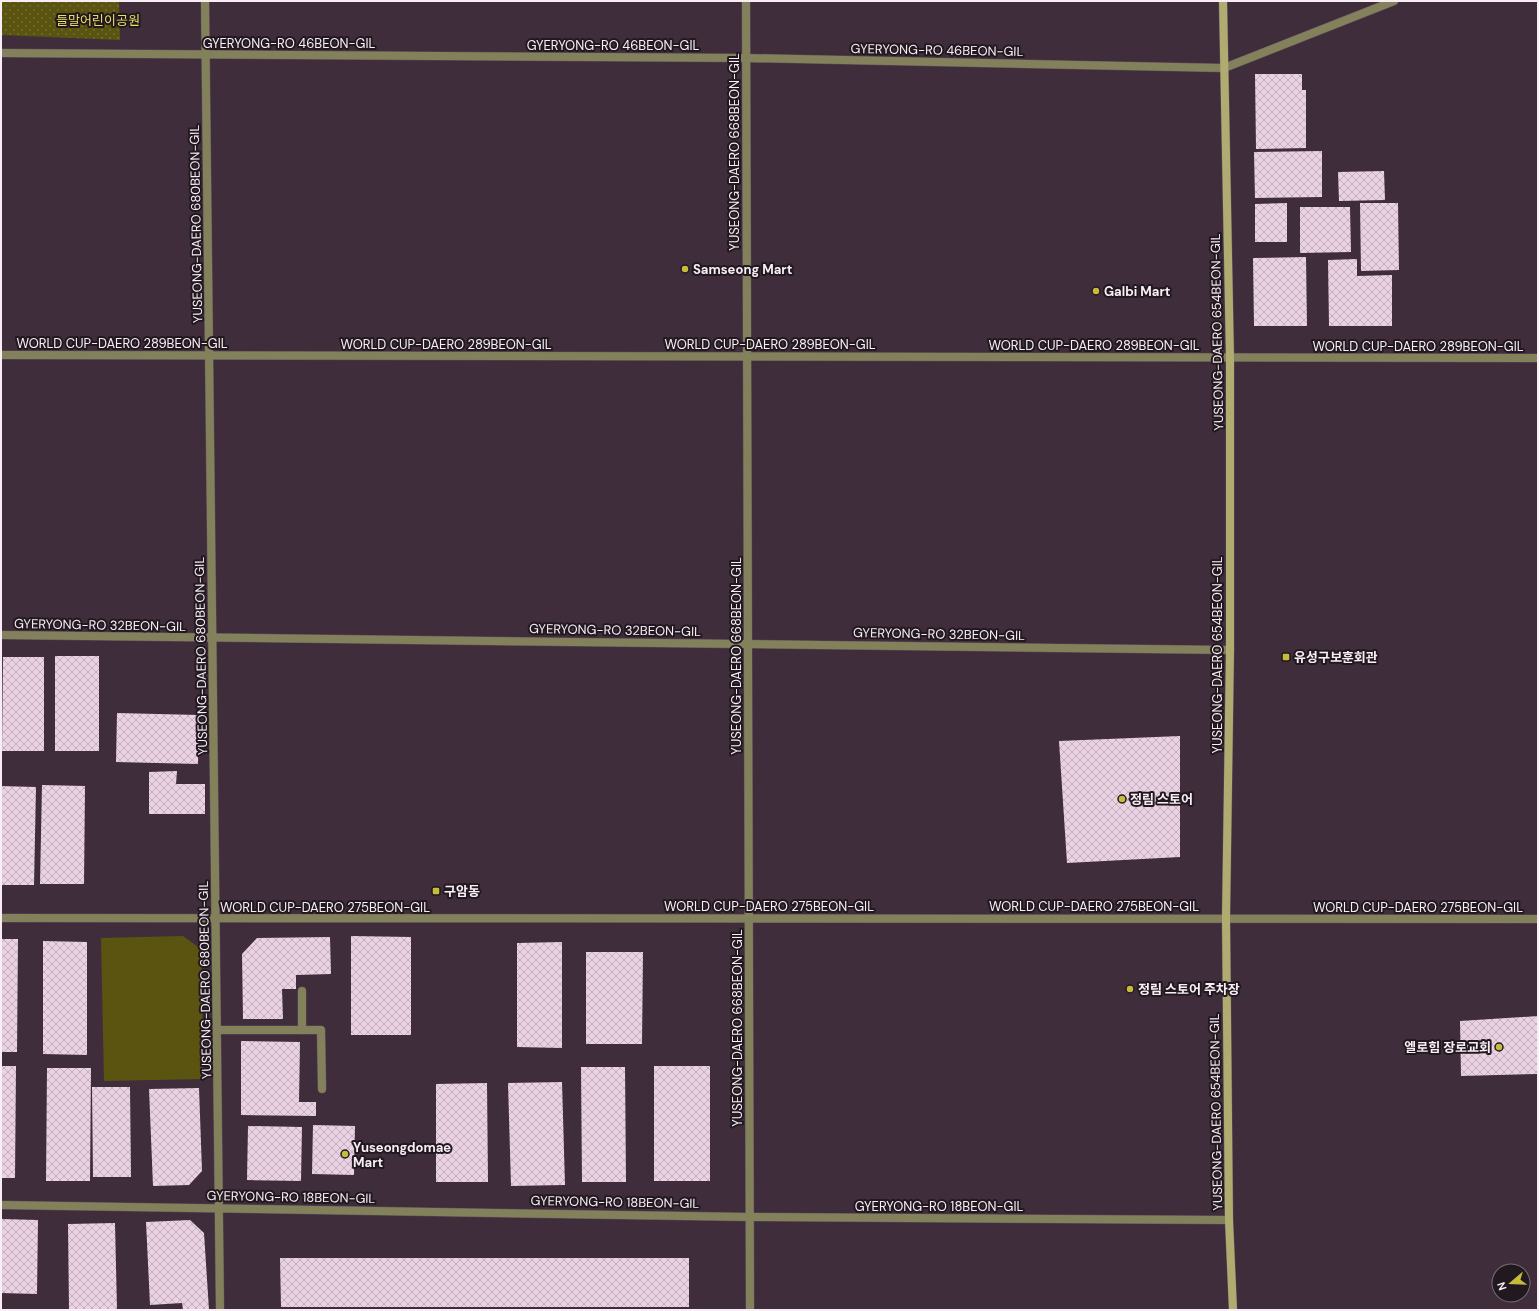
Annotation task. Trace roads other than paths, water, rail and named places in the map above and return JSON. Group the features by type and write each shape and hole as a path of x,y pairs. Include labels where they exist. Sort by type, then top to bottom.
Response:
{"street":[{"name":"YUSEONG-DAERO 680BEON-GIL","path":"205,1 220,1310"},
{"name":"YUSEONG-DAERO 668BEON-GIL","path":"746,1 750,1310"},
{"name":"YUSEONG-DAERO 654BEON-GIL","path":"1223,1 1230,358 1230,650 1226,918 1229,1220 1233,1310"},
{"path":"1224,68 1394,1"},
{"name":"GYERYONG-RO 46BEON-GIL","path":"1,53 746,58 1224,68"},
{"name":"WORLD CUP-DAERO 289BEON-GIL","path":"1,355 1538,358"},
{"name":"GYERYONG-RO 32BEON-GIL","path":"1,635 1230,650"},
{"name":"WORLD CUP-DAERO 275BEON-GIL","path":"1,918 1538,919"},
{"path":"302,991 302,1030"},
{"path":"217,1030 321,1030 322,1089"},
{"name":"GYERYONG-RO 18BEON-GIL","path":"1,1205 749,1216 1229,1220"}],"place":[{"name":"Samseong Mart","path":"685,269"},
{"name":"Galbi Mart","path":"1096,291"},
{"name":"유성구보훈회관","path":"1286,657"},
{"name":"정림 스토어","path":"1122,799"},
{"name":"구암동","path":"436,891"},
{"name":"정림 스토어 주차장","path":"1130,989"},
{"name":"엘로힘 장로교회","path":"1499,1047"},
{"name":"Yuseongdomae Mart","path":"345,1154"}],"park label":[{"name":"들말어린이공원","path":"98,20"}]}
